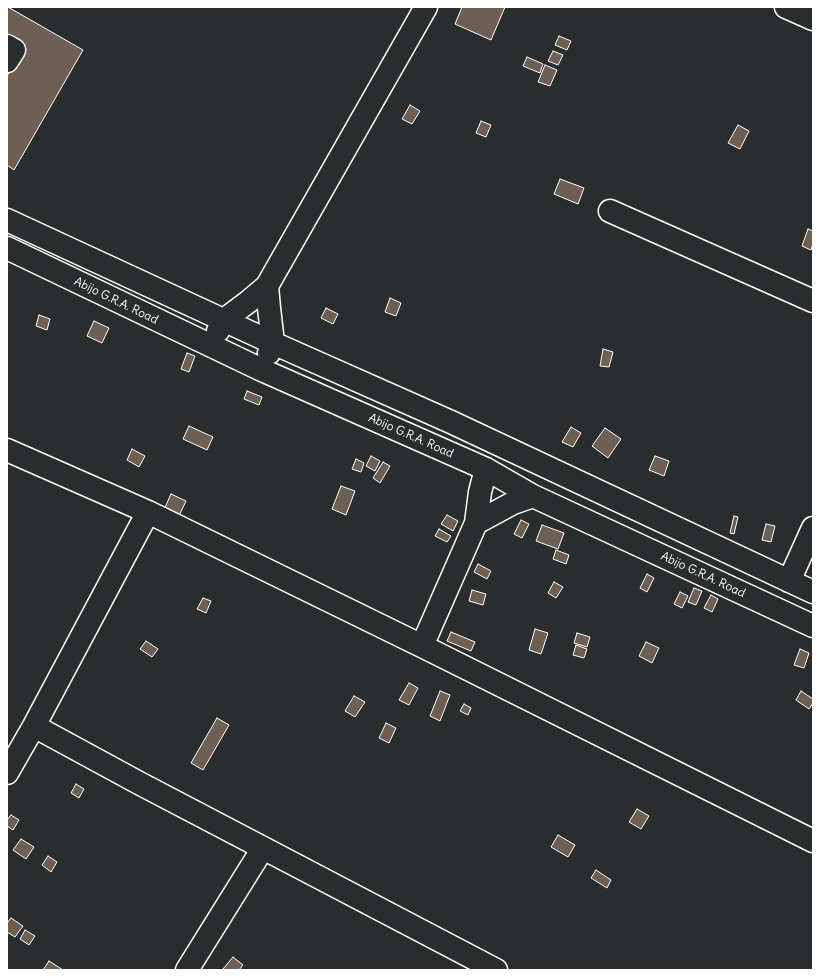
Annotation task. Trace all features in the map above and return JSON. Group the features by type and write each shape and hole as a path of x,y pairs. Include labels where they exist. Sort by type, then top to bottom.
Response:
{"street":[{"path":"211,346 224,320 267,286 426,7"},
{"path":"786,7 813,19"},
{"path":"7,46 14,50 7,61"},
{"path":"610,211 813,301"},
{"path":"7,220 273,343 451,422 813,592"},
{"name":"Abijo G.R.A. Road","path":"7,248 262,370 486,469 533,496 813,626"},
{"path":"262,370 273,343 267,286"},
{"path":"7,450 148,512 422,646 813,841"},
{"path":"422,646 476,523 480,492 486,469"},
{"path":"476,523 513,503 533,496"},
{"path":"7,773 34,726 148,512"},
{"path":"789,581 813,528"},
{"path":"34,726 493,970"},
{"path":"187,970 263,848"}],"building":[{"path":"7,7 83,50 14,170 7,165 7,76 22,50 7,42"},
{"path":"462,7 505,7 491,40 455,24"},
{"path":"559,36 571,41 567,50 555,45"},
{"path":"553,51 563,55 558,65 548,61"},
{"path":"527,57 543,64 540,73 523,66"},
{"path":"545,65 557,70 550,86 538,82"},
{"path":"410,105 420,111 412,124 402,119"},
{"path":"481,121 491,125 486,137 476,133"},
{"path":"738,125 749,131 740,149 728,143"},
{"path":"560,179 584,188 578,204 554,194"},
{"path":"808,229 813,231 813,244 811,250 802,246"},
{"path":"390,298 401,303 396,316 385,312"},
{"path":"326,308 338,314 333,324 321,318"},
{"path":"39,315 50,319 47,330 36,326"},
{"path":"94,321 109,328 102,343 87,336"},
{"path":"603,349 613,352 609,367 600,366"},
{"path":"187,353 195,356 189,372 181,369"},
{"path":"247,391 262,397 259,405 244,399"},
{"path":"189,426 213,437 207,450 183,439"},
{"path":"571,427 581,433 573,447 562,442"},
{"path":"605,428 621,439 608,458 592,446"},
{"path":"132,449 145,456 139,467 127,460"},
{"path":"371,456 380,461 375,471 366,466"},
{"path":"655,456 669,461 664,476 649,470"},
{"path":"356,459 364,463 361,472 352,469"},
{"path":"383,462 390,466 380,483 373,478"},
{"path":"341,486 355,491 346,515 332,509"},
{"path":"171,494 186,501 178,518 163,512"},
{"path":"447,515 458,521 453,531 441,524"},
{"path":"734,516 738,517 734,534 730,533"},
{"path":"521,520 529,524 522,538 514,534"},
{"path":"766,524 775,526 771,542 762,540"},
{"path":"542,525 564,533 558,549 536,541"},
{"path":"439,529 451,536 447,542 435,536"},
{"path":"556,550 569,555 566,564 553,559"},
{"path":"478,564 491,571 487,579 474,572"},
{"path":"647,574 654,578 647,592 640,588"},
{"path":"554,582 563,587 556,598 548,593"},
{"path":"694,588 702,591 696,605 688,602"},
{"path":"472,590 486,594 483,605 469,601"},
{"path":"680,592 688,596 682,608 674,604"},
{"path":"711,595 718,599 712,612 704,608"},
{"path":"203,598 211,601 206,613 197,609"},
{"path":"535,629 548,633 541,654 529,650"},
{"path":"451,632 475,642 471,651 447,641"},
{"path":"577,633 590,637 587,647 574,643"},
{"path":"146,641 158,649 152,657 140,649"},
{"path":"646,642 659,648 652,663 639,656"},
{"path":"576,645 587,649 584,658 573,655"},
{"path":"800,649 809,653 804,668 794,665"},
{"path":"409,683 418,688 409,705 399,700"},
{"path":"440,691 450,695 440,721 430,716"},
{"path":"801,691 813,699 813,703 809,709 796,700"},
{"path":"354,696 365,702 355,717 345,711"},
{"path":"464,704 471,708 468,715 460,711"},
{"path":"217,718 229,725 203,770 191,763"},
{"path":"386,723 396,728 389,743 379,738"},
{"path":"76,784 84,789 79,798 71,793"},
{"path":"637,809 649,816 641,829 629,822"},
{"path":"11,815 19,820 13,830 7,826 7,820"},
{"path":"558,835 575,845 568,857 551,847"},
{"path":"21,839 34,847 26,859 13,850"},
{"path":"48,856 57,862 51,872 42,865"},
{"path":"596,870 611,880 607,888 591,878"},
{"path":"11,918 23,926 15,937 7,932 7,923"},
{"path":"25,930 35,936 29,945 20,939"},
{"path":"233,957 243,965 239,970 224,970 223,969"},
{"path":"49,961 63,970 43,970"}]}
